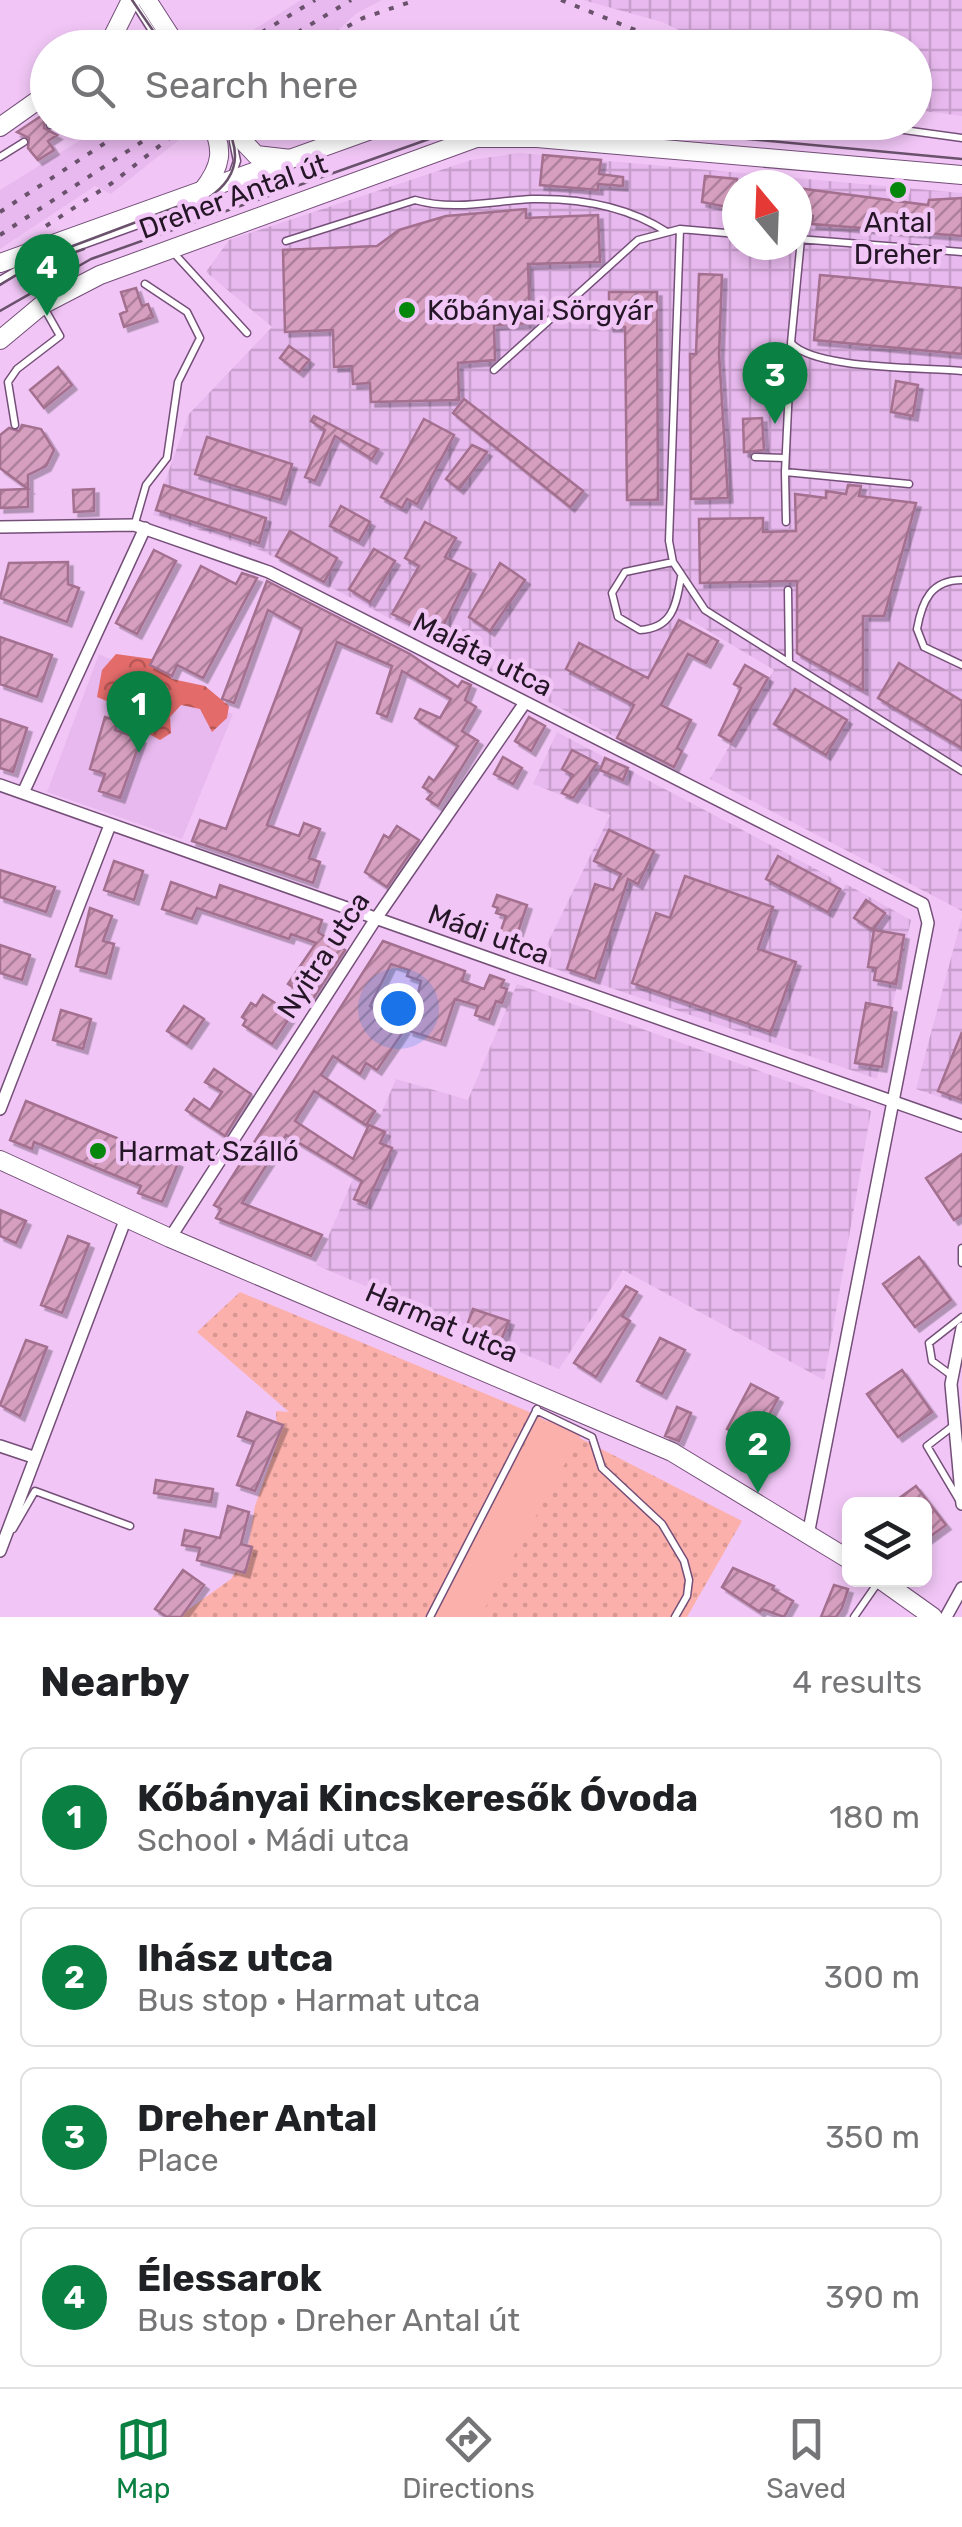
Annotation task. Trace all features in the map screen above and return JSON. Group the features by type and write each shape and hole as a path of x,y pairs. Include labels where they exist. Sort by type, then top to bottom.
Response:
{"main road":[{"path":"119,30 132,0"},
{"path":"147,0 166,30"},
{"path":"0,127 30,106"},
{"path":"198,198 220,162 220,140"},
{"path":"240,140 256,155 296,159"},
{"name":"Dreher Antal út","path":"0,264 198,198 229,182 346,140"},
{"name":"Dreher Antal út","path":"0,340 42,305 100,274 452,143 471,140"},
{"name":"Dreher Antal út","path":"564,140 962,175"},
{"path":"614,140 619,144"},
{"name":"Harmat utca","path":"0,1160 540,1403 672,1452 842,1555"},
{"path":"890,1587 932,1617"}],"street":[{"name":"Maláta utca","path":"0,527 140,526 269,572 923,904 928,924 894,1105"},
{"path":"22,793 140,526"},
{"name":"Nyitra utca","path":"170,1238 375,920 524,704"},
{"name":"Mádi utca","path":"0,785 962,1126"},
{"path":"0,1109 110,825"},
{"path":"808,1535 894,1105"},
{"path":"0,1551 126,1218"},
{"path":"962,1328 951,1375 962,1504"},
{"path":"0,1446 33,1457"},
{"path":"946,1617 962,1588"}],"lane":[{"path":"132,0 150,30"},
{"path":"932,134 962,138"},
{"path":"228,140 237,161 229,182"},
{"path":"0,157 24,142"},
{"path":"0,280 198,198"},
{"path":"286,241 416,200 435,206 534,199 606,205 645,218 666,232"},
{"path":"680,228 668,541 672,562 705,610 962,771"},
{"path":"494,370 638,240 680,228 722,232"},
{"path":"812,240 962,252"},
{"path":"171,249 247,333"},
{"path":"786,522 784,472 797,260"},
{"path":"140,526 146,486 167,458 178,382 200,338 187,312 144,284"},
{"path":"14,425 8,382 17,369 60,336 42,305"},
{"path":"791,344 820,359 962,370"},
{"path":"756,457 785,458"},
{"path":"784,472 909,484"},
{"path":"672,562 625,572 612,594 618,618 640,630 664,624 672,614 681,577"},
{"path":"962,580 950,580 930,591 917,630 924,648 962,665"},
{"path":"788,590 789,664"},
{"path":"962,1248 962,1264"},
{"path":"951,1375 932,1361 929,1343 962,1317"},
{"path":"430,1617 540,1403 592,1437 602,1468 662,1524 690,1580 687,1596 675,1617"},
{"path":"954,1426 927,1446 962,1504"},
{"path":"0,1551 35,1492 130,1526"},
{"path":"854,1617 875,1587"}],"shaded area":[{"path":"301,0 382,0 357,13 338,30 253,30"},
{"path":"583,0 962,0 962,116 932,112 932,30 679,30"},
{"path":"81,140 179,140 111,194 95,186 0,249 0,190"},
{"path":"519,153 722,171 722,260 812,260 812,179 962,193 962,911 710,779 774,670 687,618 619,739 262,551 153,515 189,414 272,327 206,272 229,240 471,160"},
{"path":"99,654 233,714 182,839 47,792"},
{"path":"557,732 829,876 843,890 846,884 911,920 877,1079 538,963 610,815 533,784"},
{"path":"962,917 962,1105 916,1089"},
{"path":"517,984 871,1111 824,1380 623,1270 559,1369 316,1265 396,1079 468,1100"},
{"path":"240,1292 527,1411 742,1521 687,1617 178,1617 231,1579 247,1553 255,1506 277,1443 276,1411 289,1412 197,1332"},
{"path":"550,1419 581,1435 480,1617 433,1617 531,1433"}],"green space":[{"path":"116,654 152,659 172,679 205,686 229,706 227,718 212,732 200,709 181,705 170,717 171,733 160,740 132,725 152,708 152,694 141,686 128,688 116,705 97,697 102,670"}],"building":[{"path":"30,123 30,140 50,140 54,150 38,160 28,148 29,138 17,132"},
{"path":"543,155 601,160 599,174 623,177 623,186 598,184 598,190 540,185"},
{"path":"705,176 722,178 722,206 702,202"},
{"path":"812,190 928,205 929,200 962,198 962,236 812,224"},
{"name":"Kőbányai Sörgyár","path":"526,209 526,218 598,215 600,262 528,264 530,323 494,325 495,360 458,363 459,400 371,402 370,383 353,384 352,366 334,367 333,330 285,332 283,250 377,246 399,230 446,216"},
{"path":"699,274 722,275 719,354 728,498 691,499 690,354 696,354"},
{"path":"820,275 962,288 962,354 814,340"},
{"path":"136,288 142,306 148,304 153,317 124,327 120,314 127,311 121,292"},
{"path":"609,292 657,292 658,500 627,500 625,327 609,327"},
{"path":"289,346 309,360 299,372 280,358"},
{"path":"58,367 72,385 44,408 30,390"},
{"path":"896,381 918,385 913,416 891,412"},
{"path":"464,399 583,491 570,507 453,413"},
{"path":"314,416 378,449 372,459 335,436 315,481 305,477 325,430 311,421"},
{"path":"762,418 764,450 744,452 743,419"},
{"path":"424,419 454,435 417,504 407,499 402,508 381,497"},
{"path":"22,425 41,429 54,450 46,466 28,475 28,489 0,468 0,435 9,428 19,431"},
{"path":"207,437 292,464 281,500 195,474"},
{"path":"472,445 487,452 459,489 446,479"},
{"path":"164,485 266,518 259,543 156,510"},
{"path":"848,485 861,486 859,496 916,503 884,616 863,616 863,690 797,653 797,581 700,583 699,519 763,518 763,532 796,531 795,494 826,498 826,491 846,494"},
{"path":"28,489 28,507 0,508 0,490"},
{"path":"94,489 94,511 74,512 73,490"},
{"path":"341,506 370,522 359,541 330,526"},
{"path":"425,522 456,538 445,557 471,570 438,636 392,614 419,566 405,558"},
{"path":"290,531 337,558 324,582 276,556"},
{"path":"374,549 395,561 370,602 349,589"},
{"path":"154,550 176,561 137,634 116,623"},
{"path":"68,562 68,584 79,588 67,622 0,598 9,563"},
{"path":"500,563 525,580 490,631 469,617"},
{"path":"201,566 236,584 242,573 257,578 203,678 177,665 172,676 150,665"},
{"path":"267,581 410,654 458,687 462,681 471,685 465,700 476,707 462,731 478,741 438,806 427,799 432,793 423,787 429,777 434,781 458,746 415,718 420,709 440,718 451,699 402,671 387,717 377,713 392,666 337,642 267,825 299,836 304,823 320,829 309,858 320,862 313,883 192,841 200,820 226,829 302,629 268,610 234,703 222,699"},
{"path":"679,620 718,641 706,663 688,654 661,705 691,720 677,748 682,751 674,767 617,738 634,705 566,669 579,643 648,678"},
{"path":"0,637 52,655 37,697 0,684"},
{"path":"899,663 962,701 962,748 878,698"},
{"path":"745,665 768,678 731,742 719,735 741,688 734,684"},
{"path":"795,689 847,720 826,755 774,724"},
{"path":"105,717 118,721 115,730 141,739 120,798 99,791 105,774 90,769"},
{"path":"529,717 545,726 531,751 515,741"},
{"path":"0,719 27,728 13,772 0,768"},
{"path":"572,750 597,763 573,798 562,793 573,775 562,769"},
{"path":"503,757 522,768 513,784 494,774"},
{"path":"605,758 628,768 623,780 600,770"},
{"path":"397,826 419,840 387,887 365,872 384,835 389,838"},
{"path":"609,830 654,851 638,884 628,879 595,979 567,969 595,884 613,890 621,874 594,861"},
{"path":"778,856 840,889 828,912 766,879"},
{"path":"114,861 143,871 134,900 104,890"},
{"path":"0,870 55,887 46,912 0,897"},
{"path":"685,876 773,907 758,949 796,962 771,1032 632,983 656,913 670,918"},
{"path":"171,882 216,898 220,885 322,920 318,932 345,950 312,1000 288,984 316,943 291,934 289,939 197,908 192,919 162,909"},
{"path":"497,895 527,905 515,941 499,936 506,916 496,913 498,908 493,906"},
{"path":"866,900 885,913 873,930 854,918"},
{"path":"90,908 112,916 103,941 114,944 106,974 76,966"},
{"path":"874,930 904,935 896,984 874,980 876,968 868,967"},
{"path":"383,941 465,971 462,981 484,989 490,975 504,980 501,987 507,989 502,1003 496,1001 489,1020 475,1015 478,1006 455,999 441,1041 409,1031 421,981 407,976 409,970 391,964 370,1006 405,1029 377,1070 366,1063 360,1074 333,1056 321,1075 375,1111 366,1125 314,1091 295,1121 353,1159 369,1125 385,1132 380,1143 392,1148 366,1204 354,1199 362,1181 286,1135 242,1203 322,1235 311,1256 216,1218 221,1209 214,1205"},
{"path":"0,945 30,955 22,980 0,973"},
{"path":"263,995 292,1014 272,1044 243,1025 246,1020 242,1017 251,1003 256,1006"},
{"path":"866,1003 892,1008 882,1067 855,1063"},
{"path":"184,1006 204,1019 187,1044 167,1031"},
{"path":"61,1010 91,1019 83,1049 53,1040"},
{"path":"962,1032 962,1100 938,1091"},
{"path":"214,1069 251,1094 225,1136 186,1110 194,1099 210,1110 222,1092 205,1082"},
{"name":"Harmat Szálló","path":"26,1101 178,1163 162,1202 138,1193 141,1186 34,1142 32,1149 10,1140"},
{"path":"962,1154 962,1215 954,1220 926,1178"},
{"path":"0,1210 26,1221 16,1243 0,1236"},
{"path":"68,1236 89,1244 62,1313 41,1305"},
{"path":"919,1257 951,1300 915,1327 883,1284"},
{"path":"626,1286 637,1292 622,1316 630,1321 596,1377 574,1363"},
{"path":"473,1309 509,1321 500,1343 466,1328"},
{"path":"660,1338 685,1350 662,1394 637,1381"},
{"path":"26,1340 47,1347 20,1416 0,1405"},
{"path":"902,1370 932,1412 898,1437 867,1394"},
{"path":"751,1384 778,1398 754,1443 727,1429"},
{"path":"677,1407 691,1413 679,1441 665,1436"},
{"path":"247,1412 283,1425 255,1491 237,1485 254,1442 238,1436"},
{"path":"156,1480 213,1489 211,1502 154,1493"},
{"path":"916,1486 924,1497 901,1497"},
{"path":"228,1506 249,1512 241,1544 252,1547 245,1573 197,1560 200,1548 182,1545 185,1530 220,1538"},
{"path":"932,1507 946,1525 932,1535"},
{"path":"733,1568 774,1586 772,1589 793,1601 784,1617 762,1609 760,1612 722,1587"},
{"path":"183,1570 204,1585 181,1617 167,1617 155,1609"},
{"path":"834,1585 848,1589 842,1608 836,1617 821,1617"}],"tram line":[{"path":"132,0 153,30"},
{"path":"178,213 207,199 228,179 235,154 232,140"},
{"path":"0,311 91,259 426,140"},
{"path":"760,140 962,159"},
{"path":"70,247 187,203"},
{"path":"0,285 23,271 84,249"}],"railway":[{"path":"266,30 315,0"},
{"path":"302,30 351,0"},
{"path":"341,30 416,0"},
{"path":"561,0 635,30"},
{"path":"0,212 110,140"},
{"path":"0,235 145,140"},
{"path":"46,226 112,183 167,140"}],"place":[{"name":"Antal Dreher","path":"898,190"},
{"name":"Kőbányai Sörgyár","path":"407,310"},
{"name":"Élessarok","path":"47,316"},
{"name":"Dreher Antal","path":"775,424"},
{"name":"Kőbányai Kincskeresők Óvoda","path":"139,753"},
{"name":"Harmat Szálló","path":"98,1151"},
{"name":"Ihász utca","path":"758,1493"}]}
